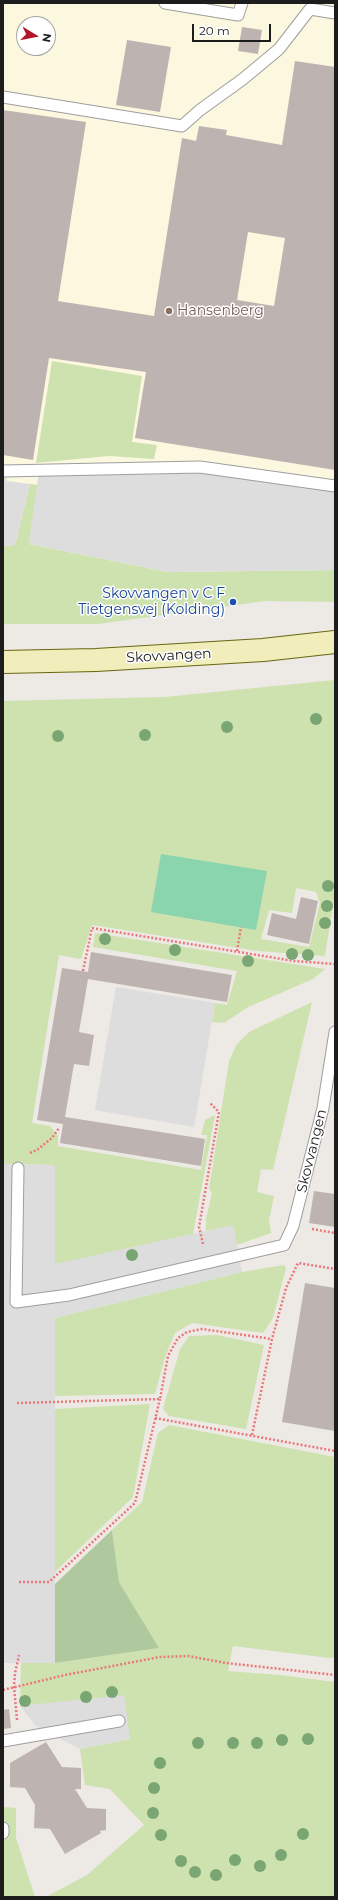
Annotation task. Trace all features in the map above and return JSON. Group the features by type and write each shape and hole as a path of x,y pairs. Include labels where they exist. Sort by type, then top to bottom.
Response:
{"street":[{"name":"Skovvangen","path":"3,662 96,660 263,650 335,642"}],"lane":[{"path":"166,3 238,15 242,3"},
{"path":"3,97 182,126 200,110 243,79 279,49 310,6 335,13"},
{"path":"3,471 200,467 335,486"},
{"name":"Skovvangen","path":"207,1263 284,1245 293,1226 323,1108 335,1032"},
{"path":"18,1168 16,1302 69,1295 207,1263"},
{"path":"3,1741 119,1720"},
{"path":"3,1828 3,1833"}],"path":[{"path":"237,952 241,927"},
{"path":"83,971 92,928 294,961 335,964"},
{"path":"207,1263 199,1227 219,1112 210,1103"},
{"path":"18,1168 24,1155 36,1150 52,1138 59,1128"},
{"path":"293,1226 335,1233"},
{"path":"252,1436 272,1339 286,1288 298,1263 335,1269"},
{"path":"19,1582 48,1582 135,1503 160,1399 168,1356 178,1338 187,1332 202,1329 272,1339"},
{"path":"17,1403 160,1399"},
{"path":"155,1418 335,1451"},
{"path":"19,1655 14,1687 19,1738"},
{"path":"3,1690 160,1657 188,1656 226,1663 335,1675"}],"shaded area":[{"name":"Hansenberg","path":"3,3 335,3 335,575 3,575"},
{"path":"200,467 335,486 335,570 168,572 29,544 39,470"},
{"path":"3,471 6,471 7,481 30,484 15,545 3,546"},
{"path":"116,987 215,1003 194,1127 95,1110"},
{"path":"3,1164 55,1165 55,1264 233,1225 242,1272 55,1318 55,1663 3,1663"},
{"path":"124,1695 130,1739 80,1749 36,1726 20,1706"}],"green space":[{"path":"52,361 142,376 132,442 157,445 154,459 109,456 36,463"},
{"path":"30,484 38,485 29,544 168,572 335,570 335,602 265,601 98,624 3,624 3,546 15,545"},
{"path":"335,680 335,893 325,956 258,951 92,925 81,959 59,955 32,1123 50,1126 58,1136 58,1146 201,1170 207,1135 201,1135 205,1120 215,1115 193,1234 55,1265 55,1165 3,1164 3,701 165,697","holes":["296,888 316,892 320,903 309,947 261,939 269,910 292,913"]},
{"path":"161,854 267,871 256,930 151,912"},
{"path":"95,933 325,969 313,979 248,1007 224,1023 212,1022 215,1003 227,1005 237,971 93,947"},
{"path":"312,1002 273,1170 261,1169 257,1192 274,1196 269,1220 271,1233 237,1245 233,1226 206,1231 206,1219 212,1193 209,1189 229,1061 237,1044 249,1032"},
{"path":"284,1265 286,1268 273,1318 263,1333 192,1323 175,1333 165,1357 155,1394 55,1396 55,1318 242,1272"},
{"path":"217,1335 264,1345 246,1429 169,1416 163,1409 180,1349 189,1336"},
{"path":"150,1404 133,1497 55,1572 55,1409"},
{"path":"169,1425 335,1457 335,1657 329,1658 233,1646 228,1671 280,1675 335,1682 335,1897 46,1897 87,1875 144,1825 110,1789 85,1785 80,1749 130,1739 20,1706 21,1663 55,1663 159,1648 119,1582 112,1530 142,1502 158,1433"},
{"path":"112,1530 119,1582 159,1648 55,1663 55,1584"},
{"path":"3,1807 16,1808 16,1838 35,1897 3,1897"}],"building":[{"path":"242,27 262,30 258,54 238,51"},
{"path":"127,40 171,47 160,112 116,105"},
{"path":"295,61 335,67 335,470 135,438 146,372 49,358 33,460 3,455 3,110 86,122 58,301 154,316 182,138 196,141 199,126 227,130 226,135 282,145","holes":["248,232 285,238 274,306 237,300"]},
{"path":"301,897 318,901 309,944 267,935 272,913 296,919"},
{"path":"91,952 232,975 227,1002 88,979 79,1032 94,1035 89,1066 74,1064 65,1117 205,1139 201,1166 60,1143 63,1124 37,1120 62,968 88,972"},
{"path":"314,1191 335,1194 335,1227 309,1223"},
{"path":"305,1283 335,1288 335,1431 282,1422"},
{"path":"9,1709 11,1728 3,1729 3,1710"},
{"path":"46,1742 62,1767 81,1768 81,1789 75,1789 87,1808 106,1809 106,1830 100,1831 101,1833 65,1854 50,1829 34,1828 35,1805 25,1788 10,1787 10,1763"}],"place":[{"name":"Hansenberg","path":"169,311"},
{"name":"Skovvangen v C F Tietgensvej (Kolding)","path":"233,602"}]}
